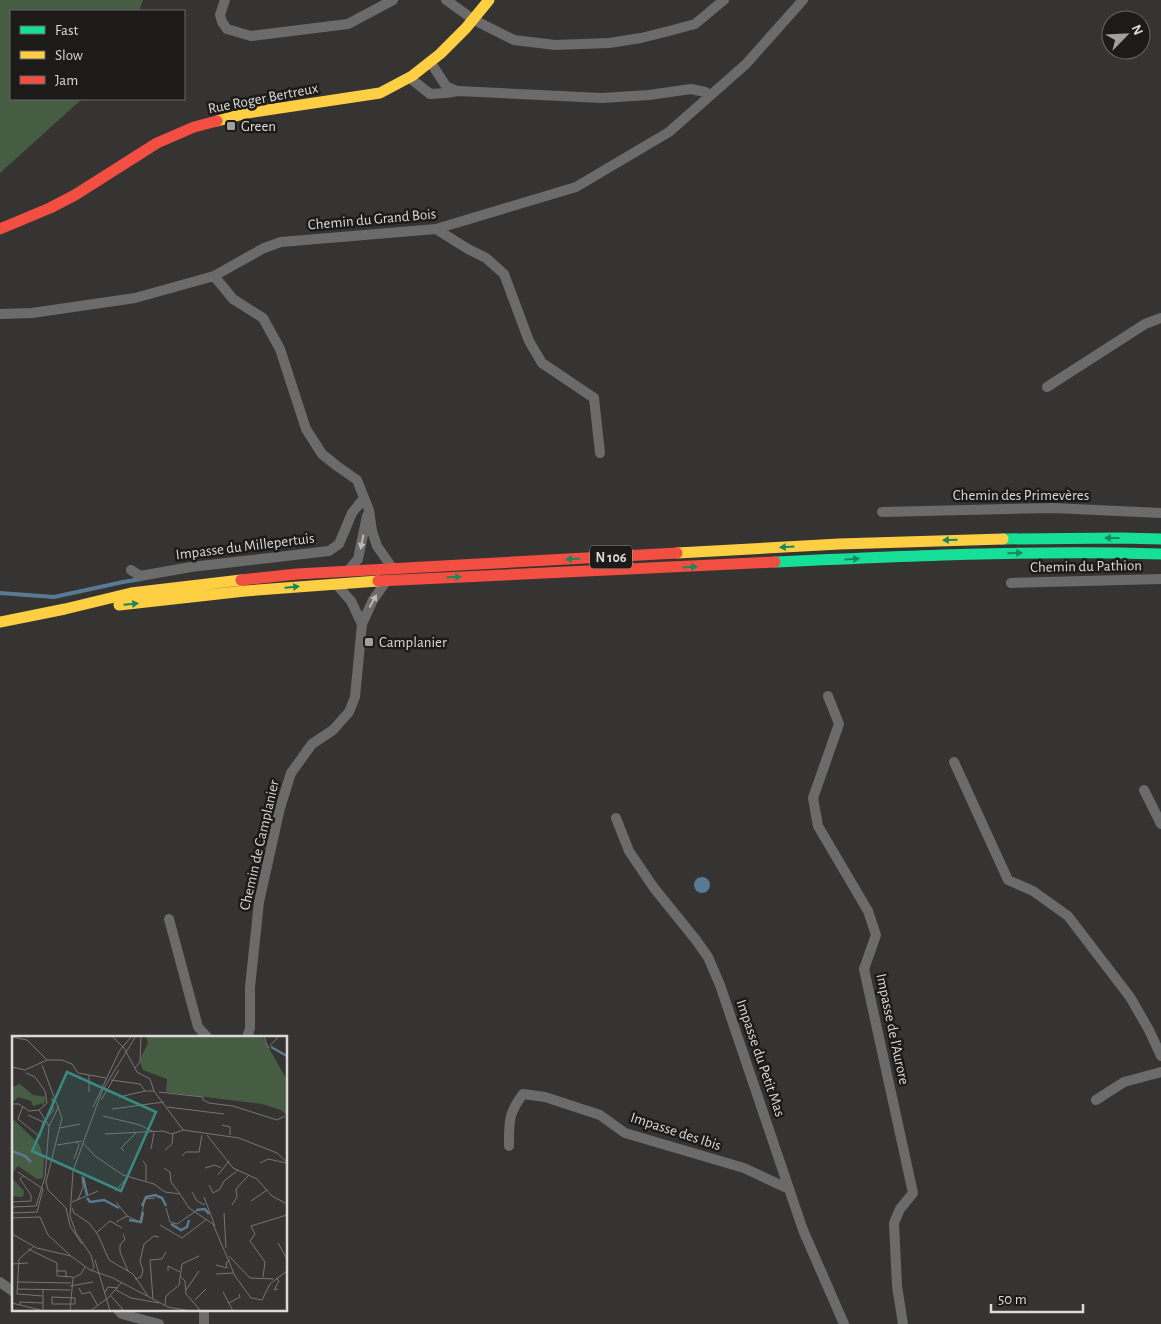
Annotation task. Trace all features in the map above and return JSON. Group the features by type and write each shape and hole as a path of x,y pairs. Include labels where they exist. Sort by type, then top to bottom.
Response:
{"main road":[{"name":"Rue Roger Bertreux","path":"0,229 50,208 75,195 157,143 194,127 247,113 380,94 397,86 431,63 474,20 489,0"},
{"name":"N 106","path":"0,622 131,593 288,575 933,540 1121,538 1161,540"},
{"name":"N 106","path":"65,609 133,604 245,591 387,580 933,555 1029,553 1161,554"}],"street":[{"path":"225,0 220,15 222,22 227,29 250,36 348,24 393,0"},
{"path":"446,0 474,20 514,40 555,45 609,43 641,38 695,24 724,0"},
{"name":"Chemin du Grand Bois","path":"0,314 32,313 135,298 214,276 264,248 280,242 436,229 576,187 669,132 746,64 803,0"},
{"path":"431,63 446,86 458,91"},
{"path":"410,78 430,94 458,91 602,98 649,95 691,89 710,95"},
{"path":"436,229 486,258 504,274 530,341 542,363 594,398 600,453"},
{"path":"214,276 233,299 263,318 280,348 306,429 322,454 357,480 369,510 377,546 393,569"},
{"path":"1047,387 1144,324 1161,318"},
{"name":"Impasse du Millepertuis","path":"131,570 140,576 191,566 329,551 339,544 352,513 364,498"},
{"name":"Chemin des Primevères","path":"882,512 1053,508 1161,513"},
{"path":"348,571 358,559 369,510"},
{"name":"Chemin du Pathion","path":"1011,583 1161,579"},
{"name":"Chemin de Camplanier","path":"248,1036 250,1028 250,987 259,902 280,808 290,773 312,744 333,730 349,712 355,697 362,624 373,600 387,580"},
{"path":"336,584 351,601 362,624"},
{"name":"Impasse de l'Aurore","path":"828,696 839,724 813,798 818,826 868,911 876,935 864,969 913,1193 900,1209 894,1223 897,1286 902,1324"},
{"path":"954,762 1008,880 1033,891 1068,916 1130,996 1145,1021 1161,1056"},
{"path":"1144,790 1161,824"},
{"name":"Impasse du Petit Mas","path":"616,818 630,850 654,888 696,940 711,964 720,985 803,1230 844,1324"},
{"path":"169,919 198,1027 206,1036"},
{"path":"1096,1100 1124,1082 1161,1072"},
{"name":"Impasse des Ibis","path":"509,1146 509,1122 514,1106 523,1094 545,1097 600,1115 625,1133 744,1168 789,1189"},
{"path":"0,1282 12,1291"},
{"path":"120,1312 159,1324"}],"green space":[{"path":"0,0 143,0 139,10 10,10 10,100 81,100 0,173"}],"water":[{"path":"702,877 710,885 702,893 694,885"}],"waterway":[{"path":"0,593 54,597 141,579"}],"traffic: fast":[{"path":"1003,539 1161,539"},
{"path":"775,562 1016,553 1161,554"}],"traffic: slow":[{"path":"217,121 247,113 380,93 412,76 440,54 466,28 489,0"},
{"path":"677,553 839,544 1003,539"},
{"path":"0,622 131,593 241,580"},
{"path":"119,605 245,591 378,581"}],"traffic: jam":[{"path":"0,229 50,208 75,195 157,143 194,127 217,121"},
{"path":"241,580 297,574 677,553"},
{"path":"378,581 775,562"}],"place":[{"name":"Green","path":"231,126"},
{"name":"Camplanier","path":"369,642"}]}
